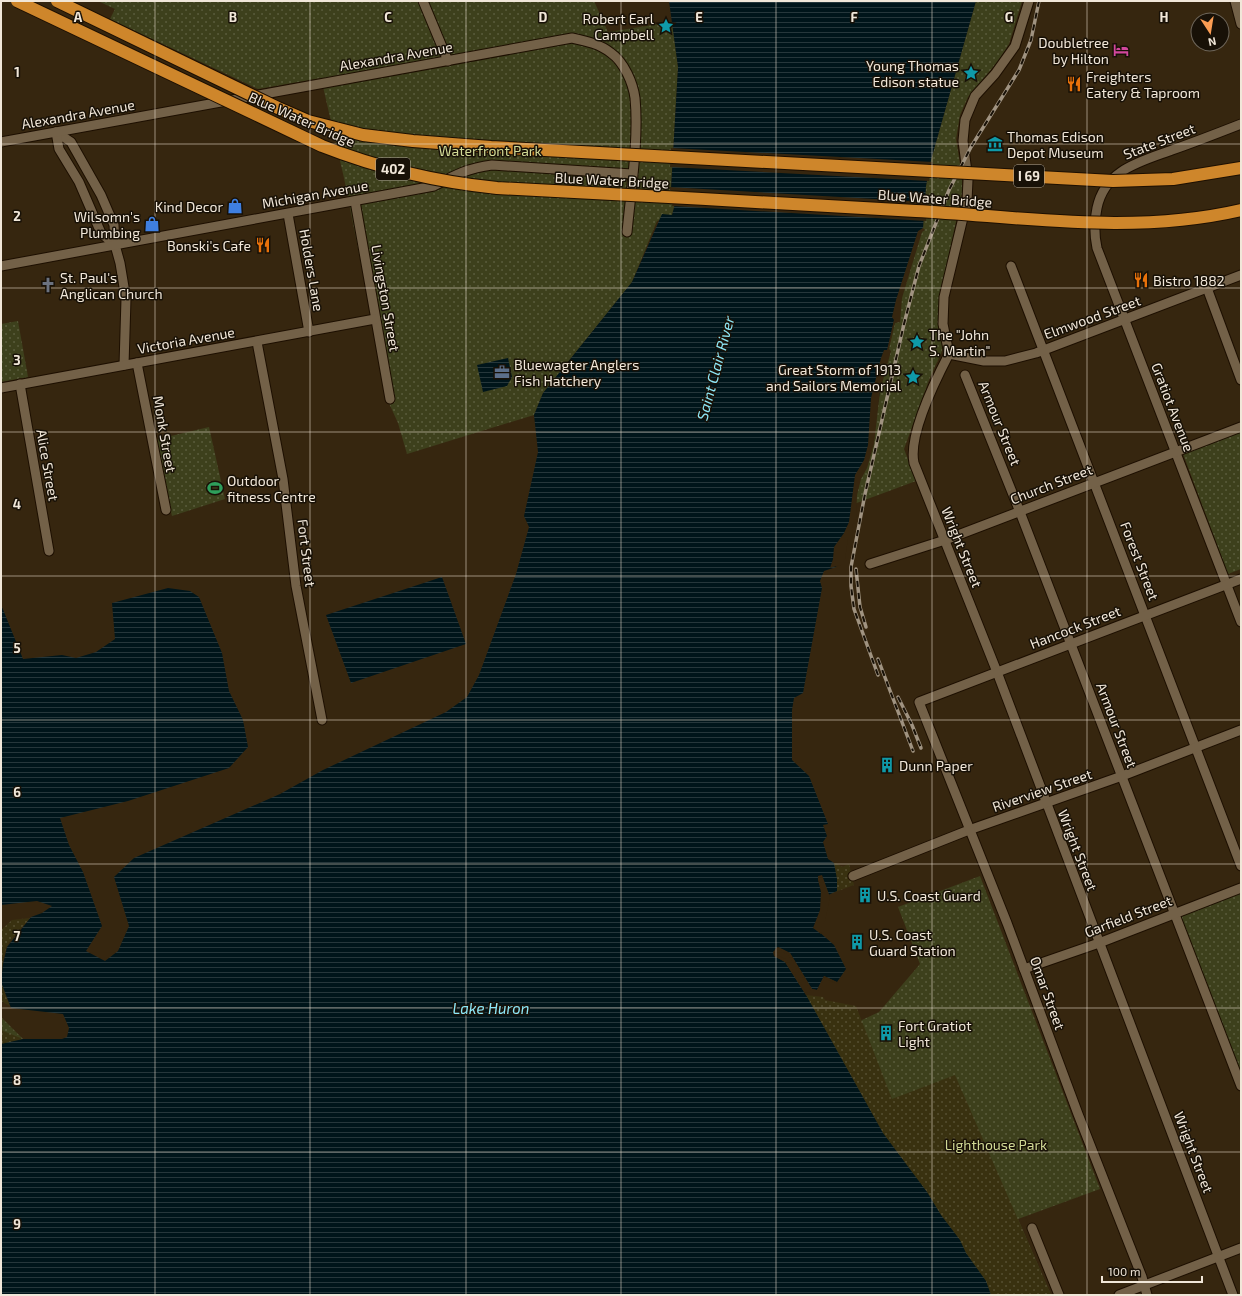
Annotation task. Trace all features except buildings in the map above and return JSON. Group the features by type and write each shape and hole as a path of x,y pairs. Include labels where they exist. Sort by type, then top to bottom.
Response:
{"highway":[{"name":"Blue Water Bridge","path":"17,1 296,135 365,162 438,180 497,188 804,204 1108,224 1178,221 1241,210"},
{"name":"Blue Water Bridge","path":"57,1 284,111 320,124 363,135 413,141 490,147 1113,181 1173,179 1241,168"}],"street":[{"path":"423,1 448,61"},
{"path":"949,354 943,324 944,299 967,201 968,180 963,134 968,110 975,96 996,74 1015,46 1029,1"},
{"path":"1235,1 1241,23"},
{"name":"Alexandra Avenue","path":"1,142 572,38 603,47 613,54 629,77 634,96 636,120 628,232"},
{"name":"State Street","path":"1099,199 1108,182 1115,175 1132,164 1241,124"},
{"path":"56,132 71,142 103,198 114,225 115,245 120,263 126,299 124,366"},
{"path":"56,132 59,149 74,174 101,233 115,245"},
{"name":"Michigan Avenue","path":"1,266 434,186 467,169 492,165 632,174"},
{"path":"74,174 87,169"},
{"path":"89,204 103,198"},
{"name":"Gratiot Avenue","path":"1099,199 1094,228 1097,248 1241,622"},
{"name":"Livingston Street","path":"355,201 390,399"},
{"name":"Holders Lane","path":"288,214 309,332"},
{"name":"Forest Street","path":"1011,266 1241,866"},
{"name":"Elmwood Street","path":"949,354 984,361 1005,361 1044,350 1241,275"},
{"path":"1207,288 1241,380"},
{"name":"Victoria Avenue","path":"1,388 258,342 375,319"},
{"name":"Fort Street","path":"258,342 283,479 296,586 322,720"},
{"name":"Wright Street","path":"949,354 923,414 913,445 912,457 996,672 1232,1295"},
{"name":"Monk Street","path":"137,363 166,510"},
{"name":"Armour Street","path":"965,375 1020,512 1173,913 1241,1086"},
{"name":"Alice Street","path":"20,384 49,551"},
{"name":"Church Street","path":"870,564 945,540 1241,427"},
{"name":"Hancock Street","path":"919,702 1241,578"},
{"name":"Omar Street","path":"919,702 1024,969 1147,1295"},
{"name":"Riverview Street","path":"853,876 969,830 1122,776 1241,730"},
{"name":"Garfield Street","path":"1024,969 1099,943 1173,913 1241,888"},
{"path":"1032,1228 1059,1295"},
{"path":"1119,1295 1241,1248"}],"green space":[{"name":"Waterfront Park","path":"98,1 594,1 608,32 672,22 678,67 671,188 679,189 672,215 657,221 632,282 543,393 534,415 407,454 398,423 388,401 344,178 321,78 258,89 110,19 115,9"},
{"path":"976,1 1022,1 1009,44 999,60 968,97 960,115 956,139 962,177 962,193 939,302 938,316 943,341 942,351 929,380 904,449 916,481 854,504 900,297 923,228 926,186 931,160"},
{"path":"18,321 28,377 1,382 1,324"},
{"path":"209,427 225,499 172,516 154,440"},
{"path":"1241,428 1241,569 1228,574 1182,451"},
{"name":"Lighthouse Park","path":"980,876 1100,1189 1018,1219 1051,1295 828,1036 879,1012 920,964 898,907"},
{"path":"1241,889 1241,1073 1179,912"},
{"path":"1,1017 23,1039 1,1044"}],"sand":[{"path":"836,863 842,867 849,864 854,885 830,894 829,866"},
{"path":"30,918 8,944 4,955 2,978 10,1006 1,1001 1,930 12,920"},
{"path":"785,962 806,995 823,997 825,1000 856,1006 892,1099 955,1075 1051,1295 975,1295 928,1218"},
{"path":"1,1030 23,1039 1,1044"}],"water":[{"name":"Lake Huron","path":"669,1 976,1 931,160 926,186 923,228 920,231 894,320 881,384 872,444 859,478 846,538 836,567 824,571 820,581 822,588 803,693 794,698 792,710 792,760 809,776 828,824 823,825 827,836 823,842 828,859 834,863 837,879 837,891 828,895 817,930 834,945 846,969 837,982 824,976 817,990 812,989 790,953 778,947 775,949 774,956 785,962 806,995 883,1133 927,1192 941,1215 960,1240 966,1253 986,1281 991,1295 1,1295 1,1044 23,1039 62,1039 67,1037 69,1028 63,1014 11,1008 1,982 7,947 31,917 42,913 52,906 37,901 1,905 1,607 23,659 62,655 76,658 96,652 115,639 112,603 168,588 190,591 199,597 222,653 229,691 243,720 248,747 229,768 128,801 60,818 69,845 83,872 102,926 86,951 105,961 118,951 129,926 114,877 134,858 280,794 323,770 446,712 467,697 479,675 516,574 529,527 524,516 538,452 534,415 543,393 632,282 662,214 672,215 679,189 671,189 678,67"},
{"path":"508,358 512,377 507,386 483,392 477,365"},
{"path":"442,577 466,644 351,683 326,615"}],"pier":[{"path":"671,148 933,162 929,181 670,167"},
{"path":"669,187 927,202 926,221 672,206 676,191 670,190"},
{"path":"923,228 925,230 922,232 902,298 900,322 895,323 889,349 891,351 880,391 874,444 867,468 861,479 857,495 856,519 853,524 852,533 848,539 845,559 841,565 830,568 833,559 834,547 844,533 849,522 855,475 864,460 868,445 871,398 881,358 884,350 887,350 894,320 892,317 896,300 918,231"},
{"path":"822,875 830,897 825,921 819,930 822,932 821,934 813,928 820,910 821,892 818,876"},
{"path":"778,947 790,953 812,989 817,990 824,976 839,983 836,984 825,978 818,991 811,991 788,955 778,949 776,950 776,954 787,960 808,995 806,995 785,962 774,956 773,952"}],"railway":[{"path":"878,675 854,609 851,586 851,567 865,494 904,324 919,266 949,190 971,147 1019,70 1031,40 1039,1"},
{"path":"856,569 860,607 866,627"},
{"path":"878,659 913,751"},
{"path":"898,697 912,725 921,748"}],"place":[{"name":"Robert Earl Campbell","path":"666,26"},
{"name":"Doubletree by Hilton","path":"1121,50"},
{"name":"Young Thomas Edison statue","path":"971,73"},
{"name":"Freighters Eatery & Taproom","path":"1074,84"},
{"name":"Thomas Edison Depot Museum","path":"995,144"},
{"name":"Kind Decor","path":"235,206"},
{"name":"Wilsomn's Plumbing","path":"152,224"},
{"name":"Bonski's Cafe","path":"263,245"},
{"name":"Bistro 1882","path":"1141,280"},
{"name":"St. Paul's Anglican Church","path":"48,285"},
{"name":"The \"John S. Martin\"","path":"917,342"},
{"name":"Bluewagter Anglers Fish Hatchery","path":"502,372"},
{"name":"Great Storm of 1913 and Sailors Memorial","path":"913,377"},
{"name":"Outdoor fitness Centre","path":"215,488"},
{"name":"Dunn Paper","path":"887,765"},
{"name":"U.S. Coast Guard","path":"865,895"},
{"name":"U.S. Coast Guard Station","path":"857,942"},
{"name":"Fort Gratiot Light","path":"886,1033"}],"water label":[{"name":"Saint Clair River","path":"715,368"}]}
